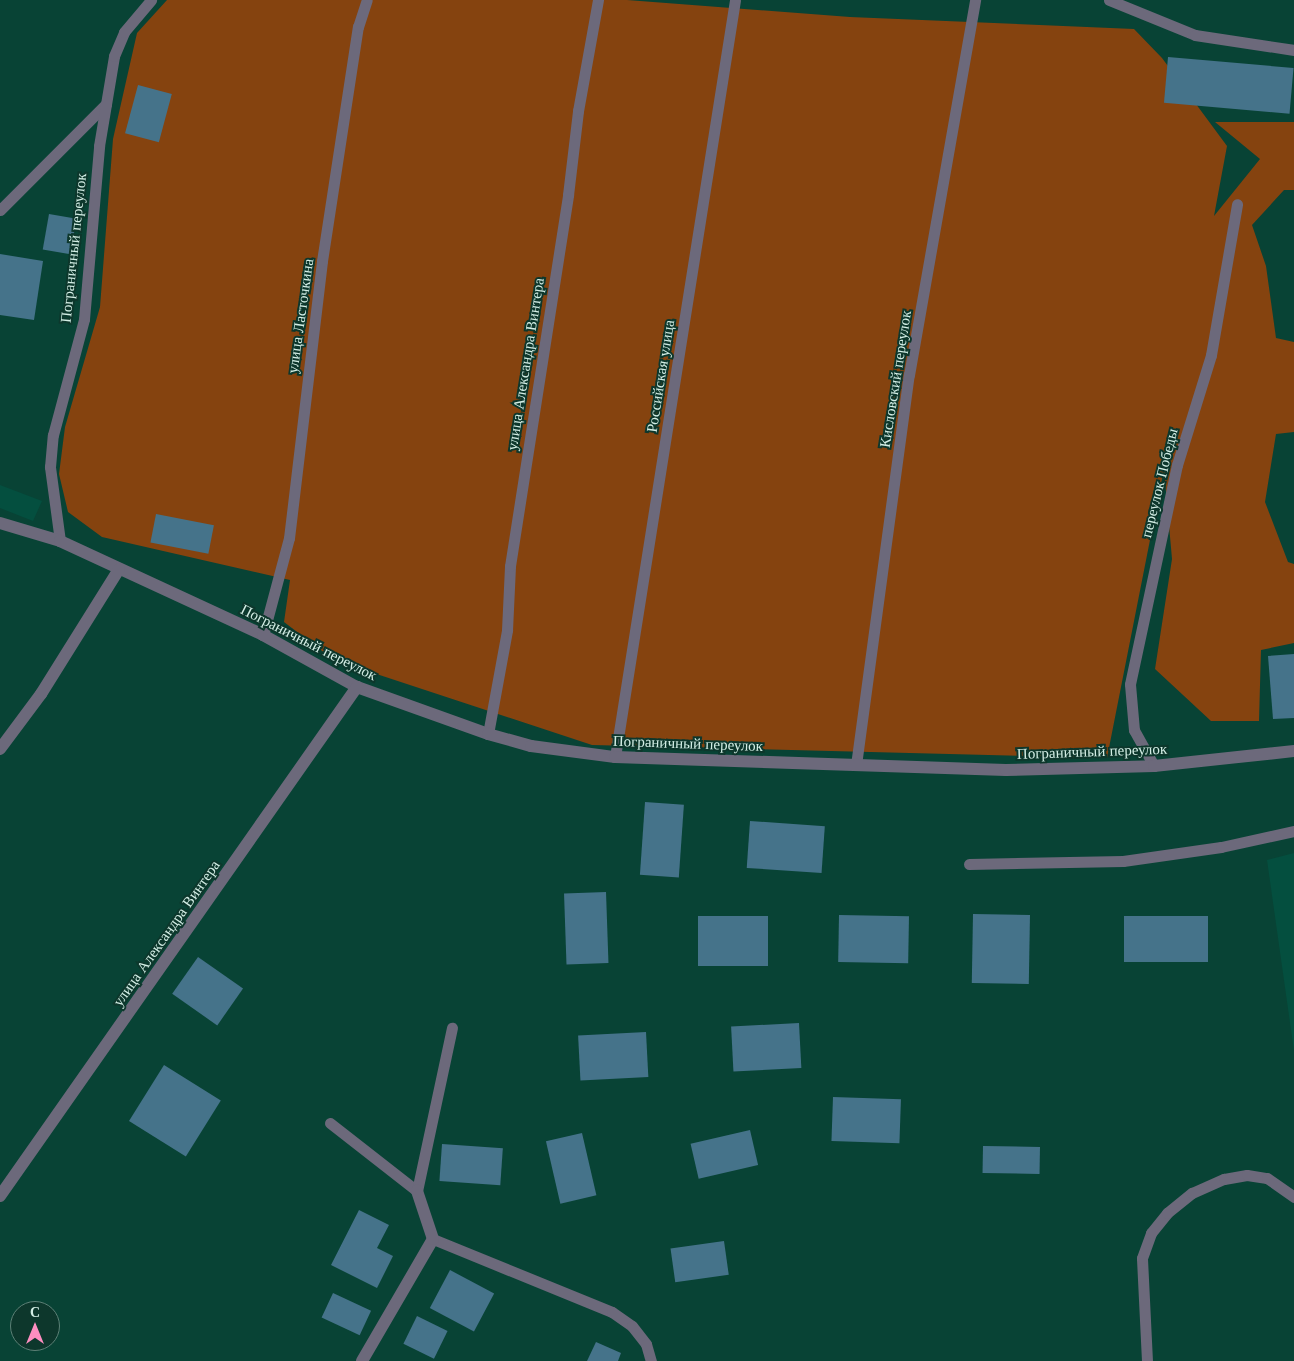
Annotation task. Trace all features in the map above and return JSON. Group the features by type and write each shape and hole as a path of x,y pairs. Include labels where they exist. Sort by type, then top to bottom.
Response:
{"street":[{"name":"Пограничный переулок","path":"0,523 60,541 263,635 357,687 488,734 531,746 615,757 1006,770 1154,766 1294,750"},
{"path":"0,749 41,694 119,569"},
{"name":"улица Александра Винтера","path":"0,1196 357,687"},
{"path":"362,1361 433,1239 417,1190"}],"lane":[{"name":"Пограничный переулок","path":"60,541 50,467 53,435 84,319 98,146 114,56 124,32 151,0"},
{"name":"улица Ласточкина","path":"263,635 289,538 322,261 358,27 367,0"},
{"name":"улица Александра Винтера","path":"488,734 507,630 510,566 568,195 578,111 598,0"},
{"name":"Российская улица","path":"615,757 735,0"},
{"name":"Кисловский переулок","path":"856,765 909,375 975,0"},
{"path":"1109,0 1195,36 1294,50"},
{"path":"0,210 106,104"},
{"name":"переулок Победы","path":"1154,766 1134,730 1130,684 1177,465 1211,355 1238,204"},
{"path":"969,864 1123,861 1221,847 1294,831"},
{"path":"330,1123 417,1190 452,1028"},
{"path":"1147,1361 1142,1258 1151,1233 1167,1213 1192,1193 1224,1179 1247,1175 1267,1178 1294,1197"},
{"path":"433,1239 612,1312 632,1326 646,1344 651,1361"}],"shaded area":[{"path":"167,0 627,0 850,17 1134,29 1162,58 1227,146 1214,216 1260,159 1215,122 1294,122 1294,190 1284,190 1252,225 1266,266 1276,338 1294,342 1294,432 1276,434 1265,502 1288,562 1294,564 1294,643 1261,650 1259,721 1211,721 1155,669 1172,559 1164,469 1107,758 592,745 334,660 284,622 290,580 102,537 68,512 59,474 65,427 100,307 113,139 137,33"},
{"path":"0,485 42,501 33,521 0,508"},
{"path":"1294,853 1294,1051 1267,860"}],"building":[{"path":"1168,57 1294,68 1290,114 1164,103"},
{"path":"138,85 172,94 159,142 125,133"},
{"path":"49,214 77,219 70,254 43,249"},
{"path":"0,254 43,261 34,320 0,315"},
{"path":"156,514 214,525 208,554 150,542"},
{"path":"1294,654 1294,718 1273,719 1268,656"},
{"path":"645,802 684,805 679,878 640,875"},
{"path":"750,821 825,826 822,873 747,868"},
{"path":"606,892 608,963 567,964 564,893"},
{"path":"973,914 1030,915 1029,984 972,983"},
{"path":"839,915 909,916 908,963 838,962"},
{"path":"698,916 768,916 768,966 698,966"},
{"path":"1124,916 1208,916 1208,962 1124,962"},
{"path":"198,957 243,989 217,1025 172,994"},
{"path":"799,1023 801,1068 733,1071 731,1027"},
{"path":"646,1032 648,1077 580,1080 578,1036"},
{"path":"164,1065 221,1101 186,1156 129,1121"},
{"path":"833,1097 901,1099 899,1143 831,1141"},
{"path":"750,1130 758,1165 699,1179 691,1144"},
{"path":"582,1133 596,1195 560,1204 546,1141"},
{"path":"442,1144 503,1148 500,1185 439,1181"},
{"path":"983,1146 1040,1147 1040,1174 983,1173"},
{"path":"359,1210 389,1225 377,1248 393,1256 377,1288 331,1265"},
{"path":"724,1241 729,1275 675,1282 671,1249"},
{"path":"450,1270 494,1293 474,1331 430,1308"},
{"path":"333,1293 371,1311 360,1335 322,1317"},
{"path":"417,1316 448,1331 434,1359 403,1344"},
{"path":"596,1342 621,1353 618,1361 587,1361"}]}
